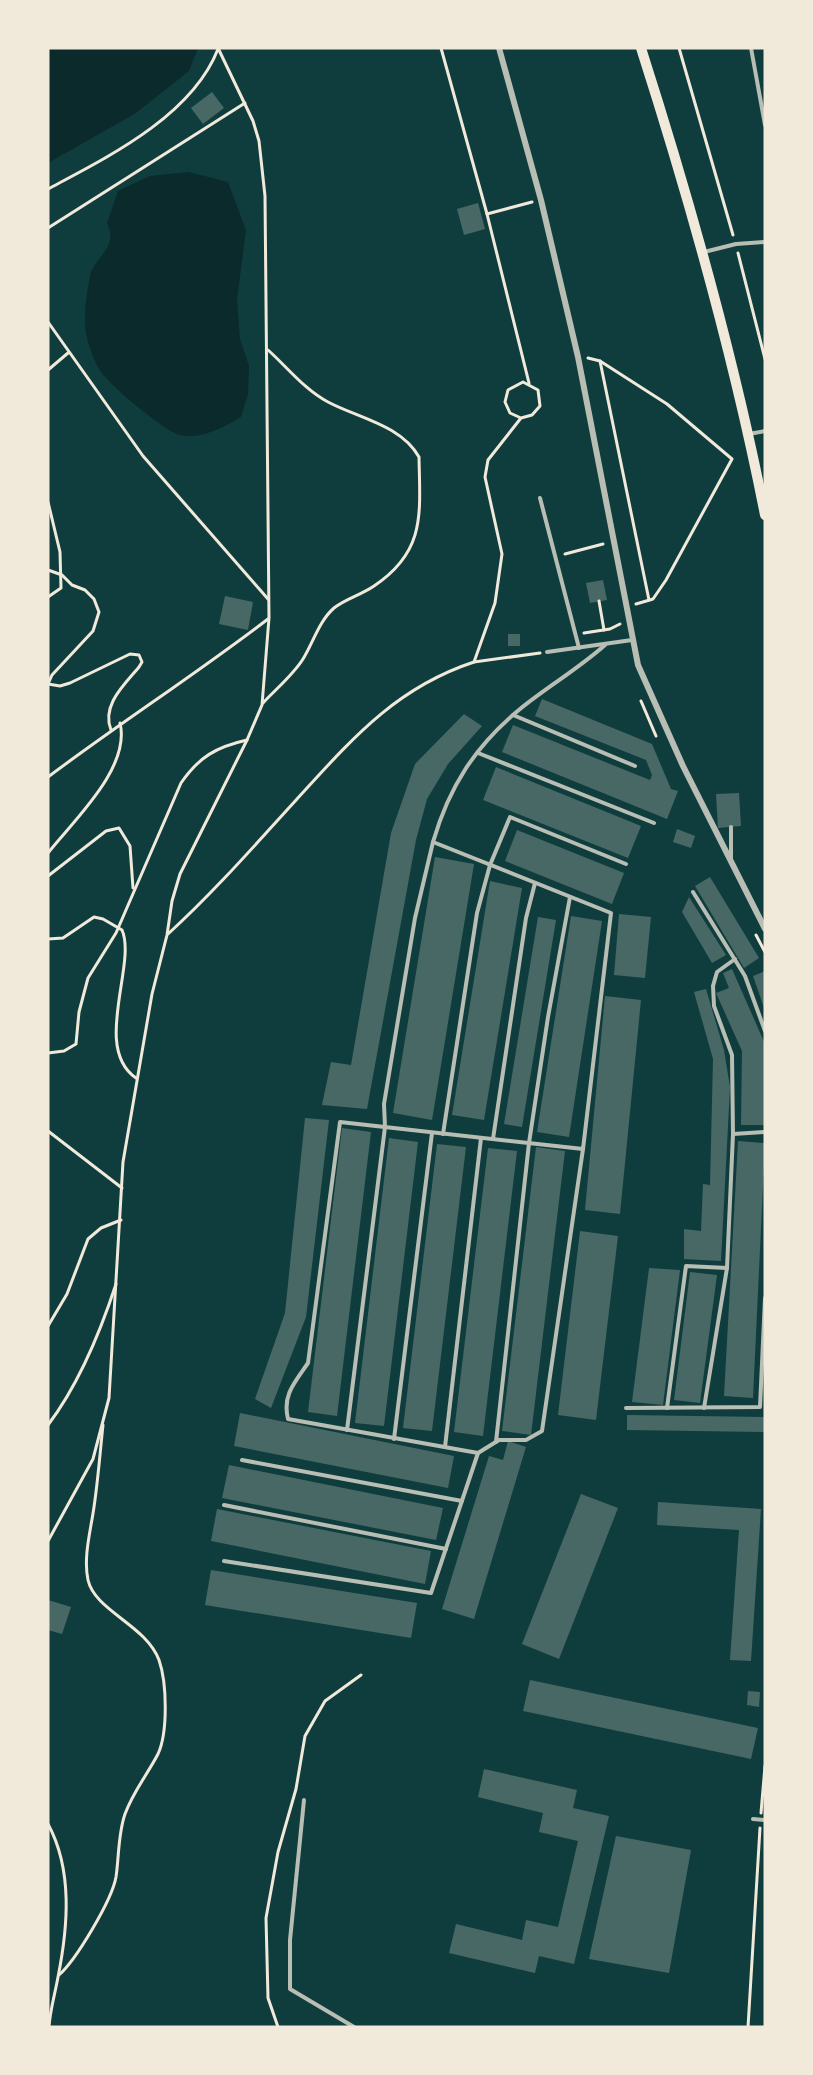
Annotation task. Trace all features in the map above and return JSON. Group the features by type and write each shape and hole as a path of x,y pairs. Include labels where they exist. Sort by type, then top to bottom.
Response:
{"main road":[{"path":"641,48 703,252 749,434 765,515"}],"street":[{"path":"499,48 541,200 578,357 638,665 730,864 764,926"}],"lane":[{"path":"751,48 765,125"},
{"path":"703,252 736,244 765,242"},
{"path":"749,434 765,431"},
{"path":"540,498 579,648"},
{"path":"547,652 632,640"},
{"path":"347,1430 385,1127 384,1104 415,918 444,805 461,774 513,716 587,661 604,645"},
{"path":"513,716 635,766"},
{"path":"478,753 654,823"},
{"path":"443,1134 477,913 490,865 510,817 626,864"},
{"path":"730,864 731,826"},
{"path":"224,1561 431,1593 478,1453 496,1442 526,1440 542,1431 583,1149 611,913 433,842"},
{"path":"493,1139 526,918 535,883"},
{"path":"693,892 745,976 765,1031"},
{"path":"496,1442 529,1143 548,1017 570,897"},
{"path":"704,1408 726,1268 733,1134 732,1055 714,1006 713,986 717,972 735,959"},
{"path":"478,1453 288,1419 285,1406 292,1386 308,1363 340,1122 583,1149"},
{"path":"394,1438 432,1132"},
{"path":"733,1134 765,1132"},
{"path":"445,1447 481,1138"},
{"path":"667,1408 686,1266 726,1268"},
{"path":"626,1408 760,1407 765,1298"},
{"path":"242,1460 462,1502"},
{"path":"224,1505 446,1549"},
{"path":"304,1800 290,1940 290,1989 354,2027"},
{"path":"753,1820 765,1820"}],"path":[{"path":"441,48 487,214 529,383 540,395 540,406 532,415 521,418 488,460 485,468 502,554 495,603 474,662"},
{"path":"679,48 736,244 765,359"},
{"path":"48,1541 93,1459 109,1398 123,1162 136,1078 152,994 167,935 172,901 180,874 262,705 269,618 267,245 259,141 245,103 219,49"},
{"path":"48,189 112,156 162,118 205,78 219,49"},
{"path":"48,228 245,103"},
{"path":"487,214 541,200"},
{"path":"48,322 143,456 269,601"},
{"path":"262,705 302,661 323,621 334,608 387,578 407,556 415,541 420,520 419,457 414,450 375,421 328,402 312,391 268,350"},
{"path":"48,370 68,353"},
{"path":"576,634 620,625 617,610 653,598 666,580 732,459 667,404 600,361 578,357"},
{"path":"600,361 649,600"},
{"path":"521,418 510,413 506,396 517,383 529,383"},
{"path":"48,502 62,575 61,588 48,597"},
{"path":"565,554 603,545 601,533"},
{"path":"48,570 62,575 68,582 85,590 94,599 99,612 93,631 52,675 48,684 60,686 69,683 130,654 139,655 142,662 112,701 108,720 111,730"},
{"path":"599,601 604,630"},
{"path":"48,777 120,723 208,665 269,618"},
{"path":"167,935 201,903 362,728 428,680 474,662 547,652"},
{"path":"48,853 102,787 120,744 120,723"},
{"path":"48,1053 64,1051 76,1044 79,1012 88,978 118,928 172,800 193,766 213,750 247,740"},
{"path":"48,876 106,831 119,828 130,846 133,890"},
{"path":"48,939 63,938 90,918 103,919 124,934 125,955 117,1006 117,1036 127,1070 136,1078"},
{"path":"48,1131 122,1188"},
{"path":"48,1326 67,1294 88,1239 100,1228 121,1220"},
{"path":"48,1425 73,1384 104,1323 118,1276"},
{"path":"59,1975 71,1962 110,1897 116,1878 125,1813 139,1782 159,1752 163,1733 165,1676 155,1652 140,1632 98,1597 88,1582 87,1558 104,1416"},
{"path":"48,1824 61,1856 65,1883 65,1923 59,1975 49,2027"},
{"path":"748,2027 758,1852"}],"water":[{"path":"48,48 198,48 189,71 136,113 48,163"},
{"path":"189,172 228,182 246,230 237,300 240,339 249,366 248,394 241,417 212,432 196,436 180,435 162,425 104,376 92,353 85,321 90,276 92,269 108,246 110,232 107,223 118,191 150,176"}],"building":[{"path":"212,92 224,108 203,124 191,108"},
{"path":"478,203 485,229 464,235 457,209"},
{"path":"603,580 607,600 590,603 586,583"},
{"path":"225,596 253,602 248,630 219,624"},
{"path":"508,634 520,634 520,646 508,646"},
{"path":"542,699 652,744 671,789 678,791 667,819 502,752 513,725 650,780 652,775 646,760 535,716"},
{"path":"464,714 482,726 448,764 427,799 416,840 367,1109 322,1105 331,1062 351,1065 391,833 415,764"},
{"path":"496,767 641,826 628,858 483,800"},
{"path":"739,793 741,826 718,828 716,794"},
{"path":"677,829 695,836 691,848 673,842"},
{"path":"517,830 624,873 612,904 505,861"},
{"path":"435,857 474,864 432,1120 393,1113"},
{"path":"710,877 759,958 744,968 695,886"},
{"path":"490,881 522,888 484,1120 452,1115"},
{"path":"689,897 726,955 712,963 682,912"},
{"path":"619,914 651,917 645,978 614,975"},
{"path":"571,916 602,921 569,1137 537,1132"},
{"path":"538,917 556,920 522,1127 504,1124"},
{"path":"732,969 765,1044 765,1125 741,1125 742,1051 716,993 729,988 723,973"},
{"path":"765,971 765,1011 753,976"},
{"path":"706,989 724,1050 730,1087 721,1261 684,1259 684,1229 701,1231 703,1184 710,1185 713,1059 694,992"},
{"path":"605,996 641,1000 620,1214 585,1210"},
{"path":"305,1118 329,1120 306,1317 271,1408 255,1399 285,1313"},
{"path":"342,1128 371,1132 337,1416 308,1412"},
{"path":"389,1138 418,1142 384,1426 355,1423"},
{"path":"738,1141 765,1143 753,1398 724,1396"},
{"path":"437,1144 466,1147 432,1431 403,1428"},
{"path":"536,1147 565,1151 531,1435 502,1431"},
{"path":"488,1148 517,1151 483,1436 454,1432"},
{"path":"580,1231 618,1236 596,1420 558,1415"},
{"path":"649,1268 680,1270 663,1405 632,1402"},
{"path":"690,1272 717,1275 700,1403 674,1400"},
{"path":"240,1413 454,1456 448,1488 234,1446"},
{"path":"627,1415 765,1417 765,1432 627,1430"},
{"path":"508,1441 526,1447 474,1619 442,1609 489,1456 503,1460"},
{"path":"229,1465 443,1508 436,1540 222,1498"},
{"path":"581,1494 618,1508 559,1659 522,1644"},
{"path":"658,1502 761,1509 751,1661 730,1660 739,1530 657,1525"},
{"path":"217,1509 431,1551 425,1584 211,1541"},
{"path":"211,1570 417,1603 411,1638 205,1605"},
{"path":"48,1600 71,1607 62,1634 48,1630"},
{"path":"530,1680 758,1728 751,1759 523,1711"},
{"path":"748,1691 760,1692 759,1707 747,1705"},
{"path":"484,1769 577,1790 573,1808 609,1816 574,1964 539,1956 535,1973 449,1953 456,1924 522,1940 526,1920 558,1927 578,1841 539,1832 543,1813 478,1797"},
{"path":"616,1836 691,1850 669,1973 589,1959"}]}
